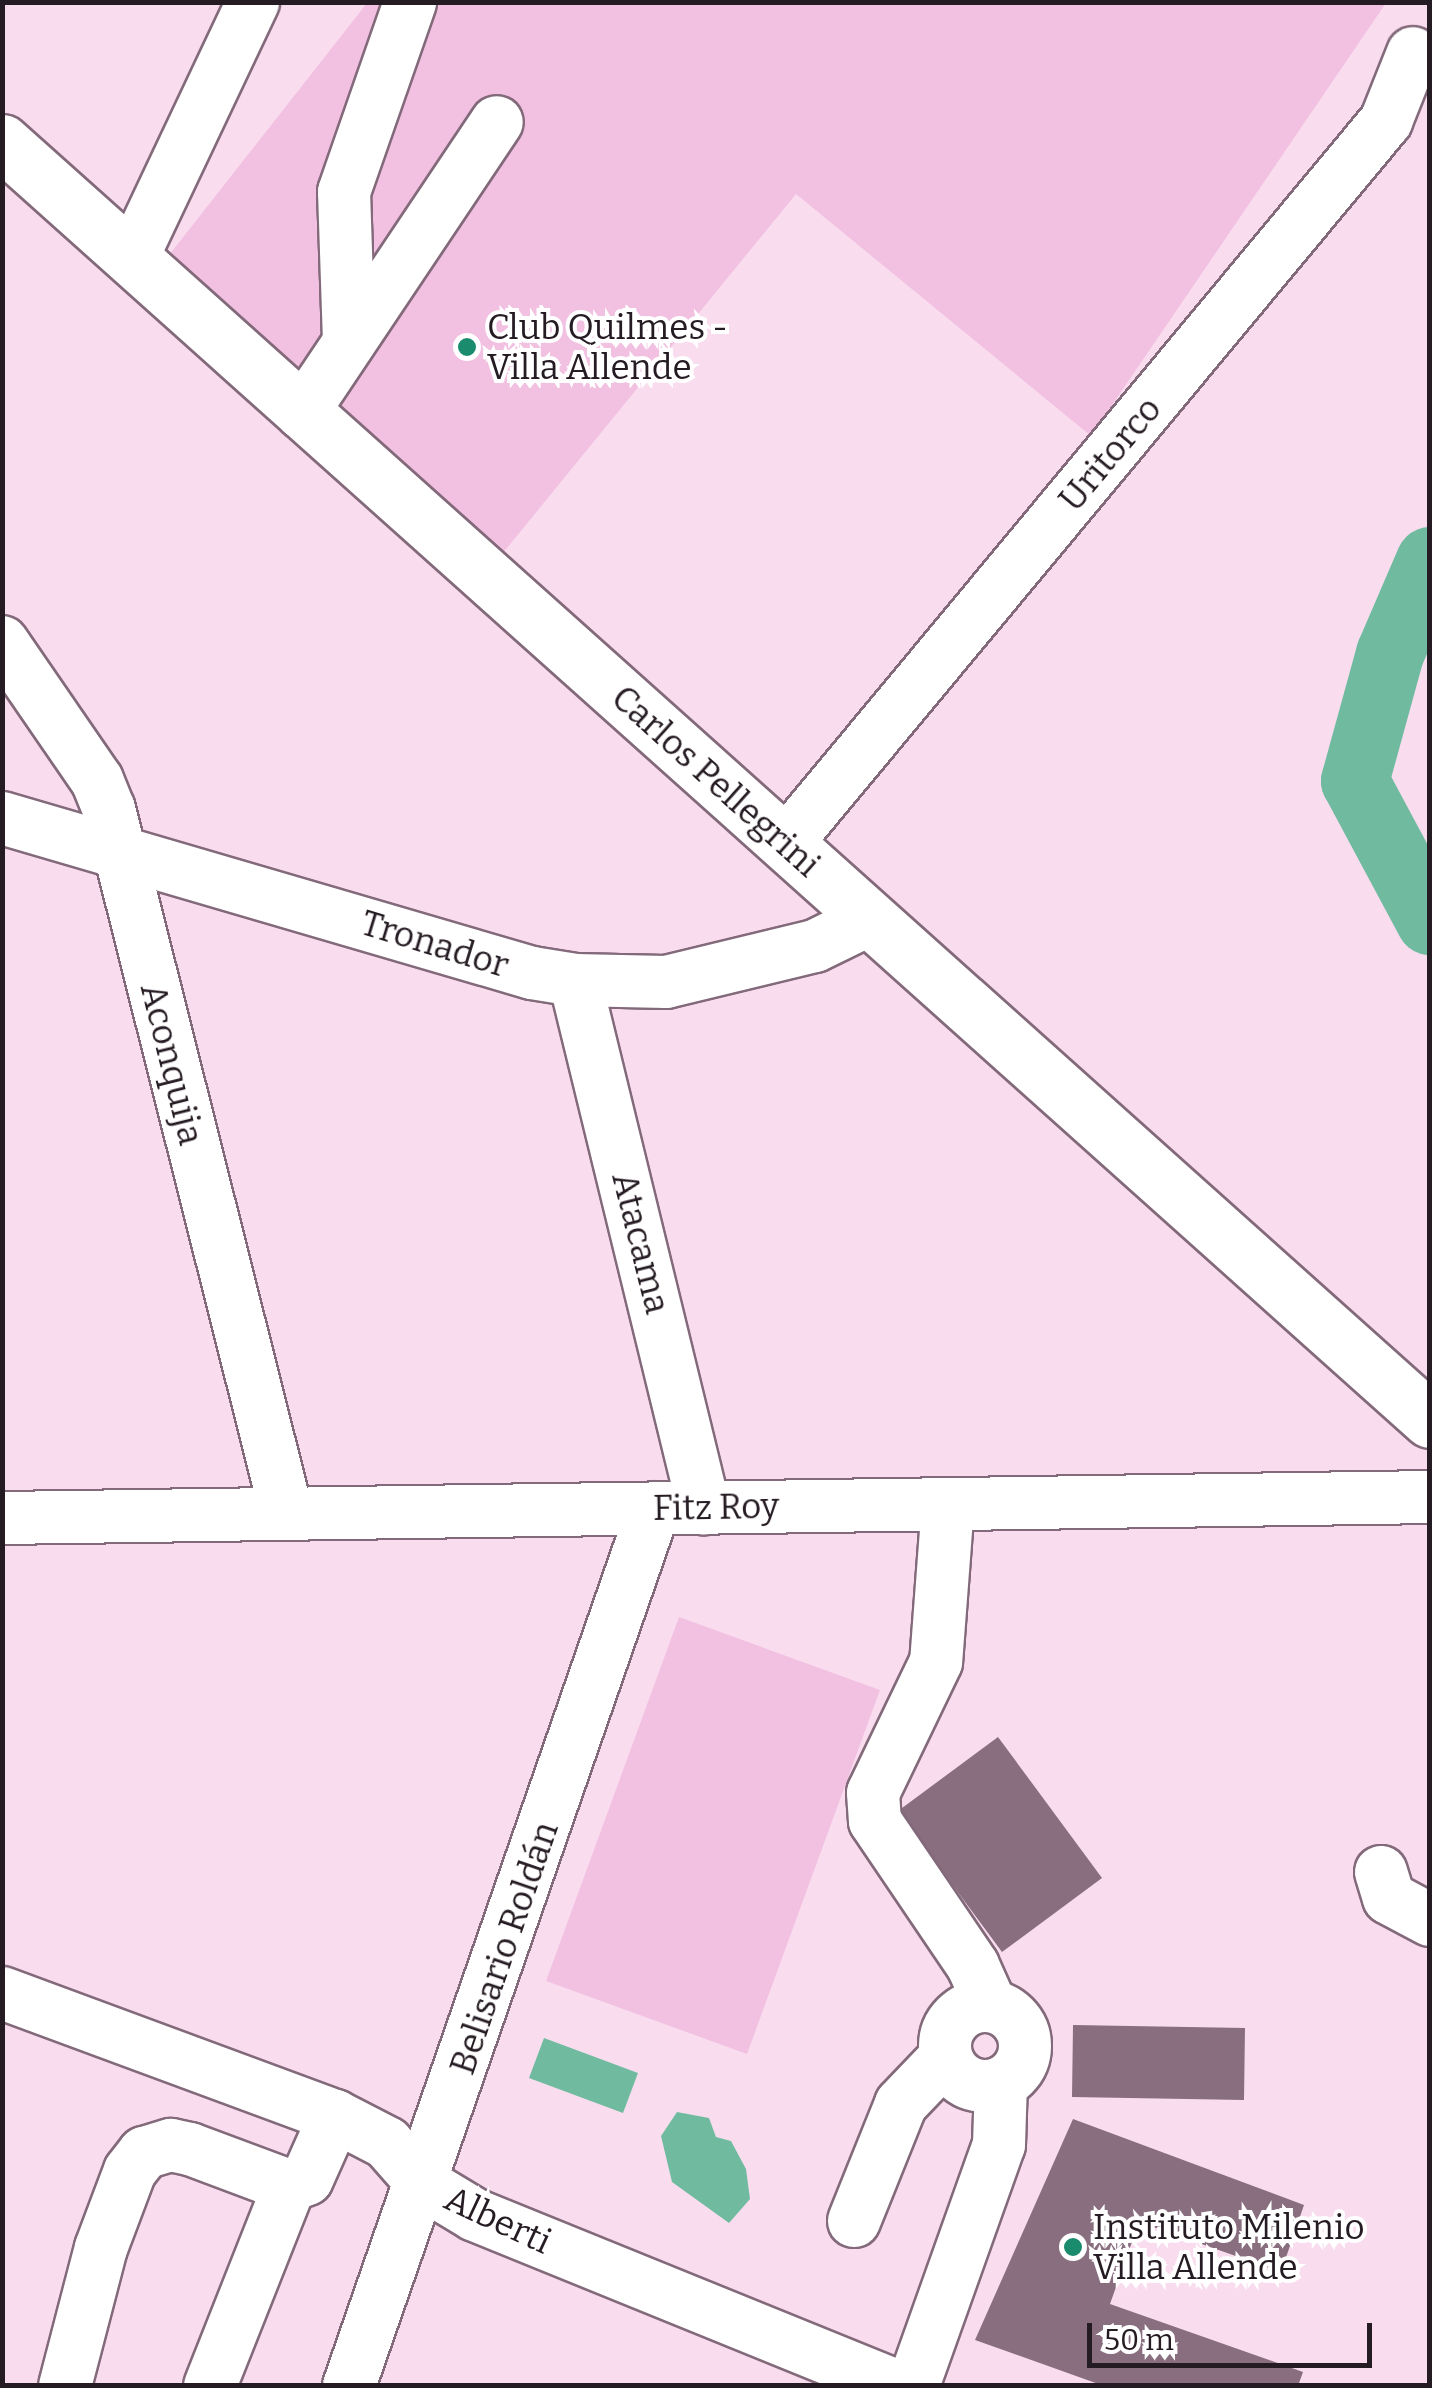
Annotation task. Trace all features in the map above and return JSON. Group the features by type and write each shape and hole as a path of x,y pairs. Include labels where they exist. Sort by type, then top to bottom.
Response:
{"main road":[{"name":"Carlos Pellegrini","path":"2,142 134,256 302,413 1430,1420"}],"street":[{"path":"134,256 254,2"},
{"path":"349,342 344,192 410,2"},
{"name":"Uritorco","path":"786,844 1386,121 1412,53"},
{"path":"302,413 497,122"},
{"name":"Aconquija","path":"2,642 97,780 286,1511"},
{"name":"Tronador","path":"2,818 532,973 576,980 666,982 815,946 870,919"},
{"name":"Atacama","path":"576,980 679,1508"},
{"name":"Fitz Roy","path":"2,1518 1430,1496"},
{"path":"913,2386 998,2145 1001,2083 1020,2066 1025,2041 1014,2018 991,2006 973,1966 875,1820 872,1793 936,1662 948,1504"},
{"name":"Belisario Roldán","path":"349,2386 422,2183 679,1508"},
{"path":"1381,1872 1389,1898 1430,1920"},
{"name":"Alberti","path":"2,1993 335,2116 387,2142 422,2183 475,2215 896,2386"},
{"path":"854,2221 901,2104 946,2057 955,2019 991,2006"},
{"path":"946,2057 962,2079 1001,2083"},
{"path":"65,2386 101,2248 130,2171 144,2153 171,2145 190,2149 289,2186 307,2179 318,2162 335,2116"},
{"path":"210,2386 289,2186"}],"shaded area":[{"name":"Club Quilmes - Villa Allende","path":"367,3 1386,3 1091,436 796,194 498,559 166,259"},
{"path":"679,1617 880,1690 747,2054 546,1981"},
{"path":"544,2038 638,2073 623,2113 529,2078"},
{"path":"677,2112 709,2118 716,2137 731,2141 746,2169 750,2199 729,2223 672,2182 661,2136"}],"building":[{"path":"998,1737 1102,1878 1002,1952 898,1811"},
{"path":"1073,2025 1245,2028 1244,2100 1072,2097"},
{"name":"Instituto Milenio Villa Allende","path":"1073,2119 1304,2205 1281,2272 1139,2222 1110,2304 1303,2372 1298,2386 1104,2386 975,2340"}],"waterway":[{"path":"1430,561 1390,654 1355,781 1430,921"}],"place":[{"name":"Club Quilmes - Villa Allende","path":"467,347"},
{"name":"Instituto Milenio Villa Allende","path":"1073,2247"}]}
